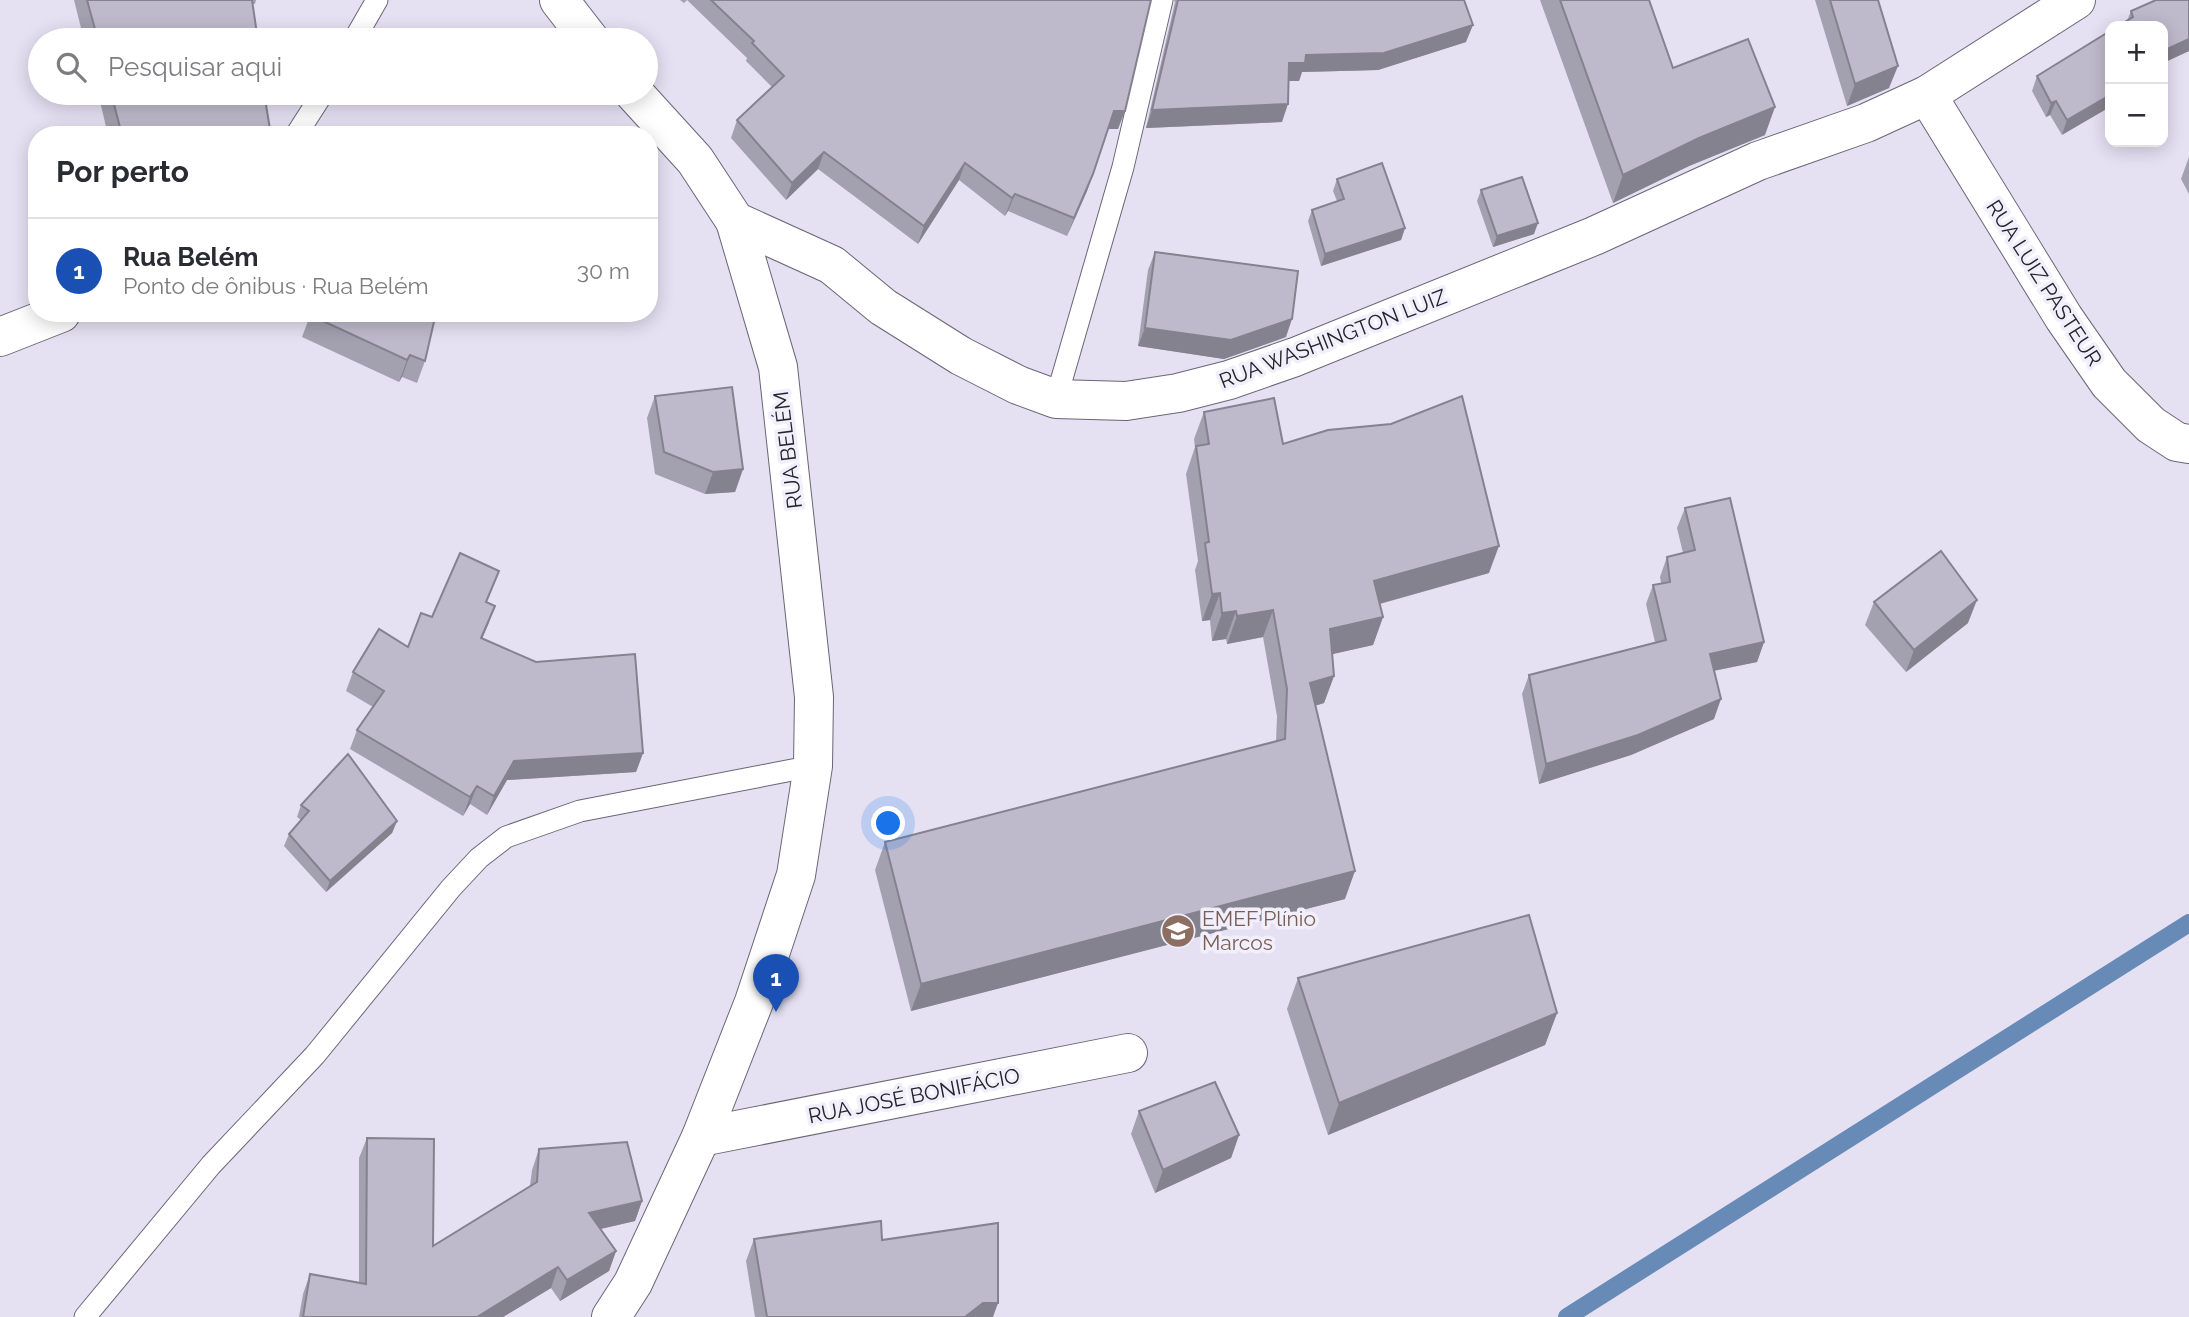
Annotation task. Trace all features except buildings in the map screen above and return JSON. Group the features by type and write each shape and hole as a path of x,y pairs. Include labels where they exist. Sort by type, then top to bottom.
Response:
{"street":[{"path":"559,0 581,28"},
{"name":"RUA WASHINGTON LUIZ","path":"735,221 832,265 883,307 961,356 1018,385 1056,399 1126,401 1178,393 1229,380 1295,357 1594,236 1758,161 1866,123 1927,95 2076,0"},
{"name":"RUA LUIZ PASTEUR","path":"1927,95 2064,318 2109,383 2151,425 2177,442 2189,444"},
{"path":"645,105 695,160 735,221"},
{"name":"RUA BELÉM","path":"611,1317 633,1283 701,1137 754,1002 796,875 813,766 814,697 778,367 735,221"},
{"path":"0,337 38,322"},
{"name":"RUA JOSÉ BONIFÁCIO","path":"701,1137 1128,1053"}],"lane":[{"path":"361,28 377,0"},
{"path":"1056,399 1123,167 1162,0"},
{"path":"302,126 315,105"},
{"path":"85,1317 211,1165 315,1055 451,888 479,858 506,837 579,811 813,766"}],"waterway":[{"path":"1567,1317 2189,923"}],"place":[{"name":"EMEF Plínio Marcos","path":"1178,931"},
{"name":"Rua Belém","path":"776,1012"}]}
